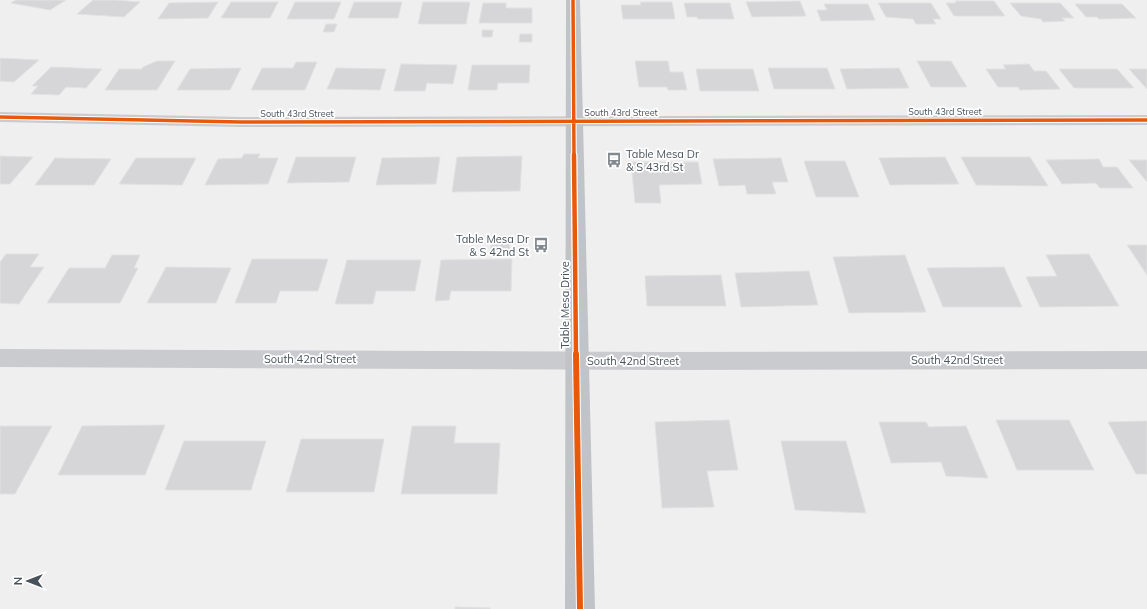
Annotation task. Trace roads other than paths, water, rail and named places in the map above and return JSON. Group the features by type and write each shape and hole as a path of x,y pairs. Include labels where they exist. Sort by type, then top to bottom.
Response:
{"highway":[{"name":"Table Mesa Drive","path":"573,0 580,609"}],"street":[{"name":"South 43rd Street","path":"0,117 241,122 1147,120"},
{"name":"South 42nd Street","path":"0,358 1147,360"}],"place":[{"name":"Table Mesa Dr & S 43rd St","path":"614,160"},
{"name":"Table Mesa Dr & S 42nd St","path":"541,245"}]}
